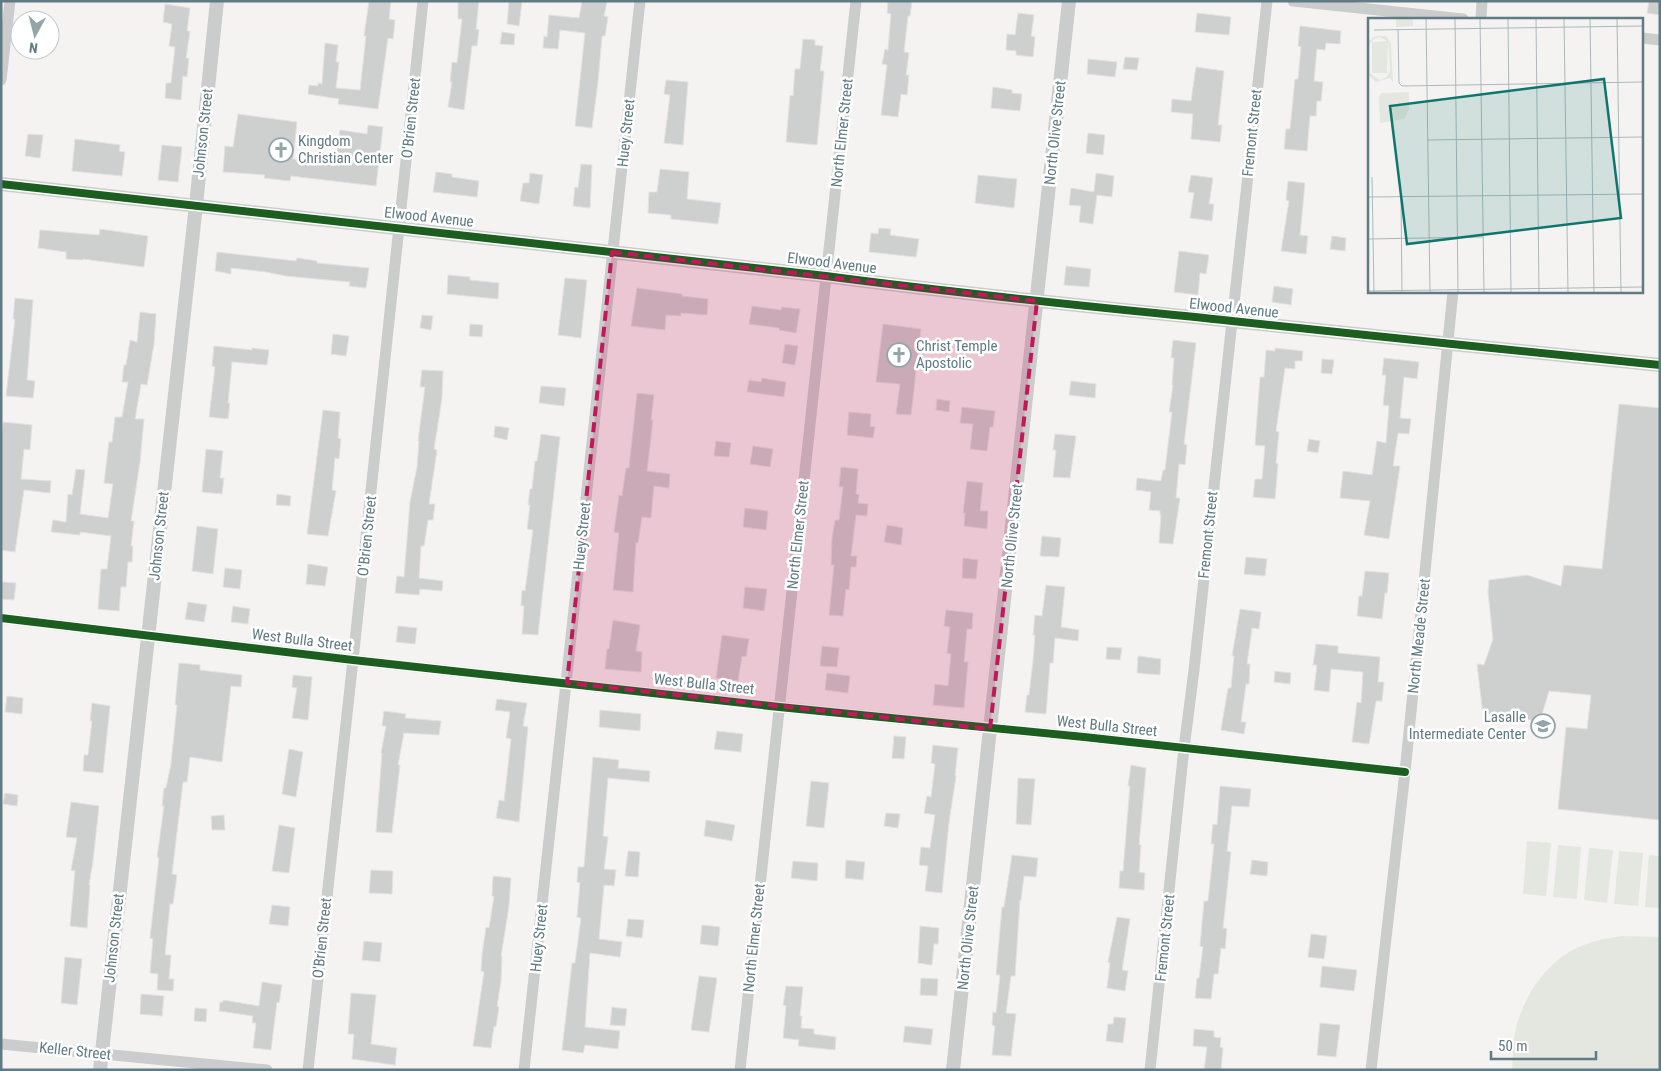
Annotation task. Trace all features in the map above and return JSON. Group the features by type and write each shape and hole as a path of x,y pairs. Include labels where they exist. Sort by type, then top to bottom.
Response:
{"street":[{"path":"1,80 10,1"},
{"name":"Johnson Street","path":"100,1070 196,205 216,1"},
{"name":"O'Brien Street","path":"308,1070 354,660 423,1"},
{"name":"Huey Street","path":"524,1070 640,1"},
{"name":"North Elmer Street","path":"740,1070 856,1"},
{"name":"North Olive Street","path":"953,1070 1069,1"},
{"name":"Fremont Street","path":"1150,1070 1267,1"},
{"path":"1293,1 1454,18"},
{"path":"1480,18 1482,1"},
{"path":"1644,38 1660,40"},
{"name":"Elwood Avenue","path":"1,184 826,276 933,290 1340,334 1660,365"},
{"name":"North Meade Street","path":"1371,1070 1405,772 1453,292"},
{"name":"West Bulla Street","path":"1,618 354,660 779,707 1405,772"},
{"name":"Keller Street","path":"1,1044 267,1070"}],"highlighted area":[{"path":"612,252 1037,301 990,729 567,683"}],"shaded area":[{"path":"1527,841 1551,843 1546,896 1523,894"},
{"path":"1558,845 1581,847 1577,899 1553,897"},
{"path":"1589,848 1613,850 1607,903 1584,900"},
{"path":"1619,851 1643,853 1638,906 1614,904"},
{"path":"1649,855 1660,856 1660,908 1645,907"},
{"path":"1622,936 1660,937 1660,1070 1512,1070 1517,1024 1528,997 1544,973 1554,963 1578,947 1595,941"}],"building":[{"path":"369,1 391,1 389,19 395,20 393,39 388,38 378,109 338,104 339,99 308,94 309,85 318,86 318,83 322,84 325,43 338,45 336,62 339,62 336,88 360,90"},
{"path":"458,1 479,1 476,29 479,30 477,46 472,46 464,110 448,107 452,82 450,82 452,62 457,63 462,19 458,19"},
{"path":"509,1 522,1 519,26 507,24"},
{"path":"582,1 607,1 604,16 608,17 605,36 602,36 592,128 575,126 585,33 560,30 558,49 543,48 544,36 547,37 549,15 579,18"},
{"path":"888,1 912,1 910,16 908,16 904,52 909,53 906,75 909,75 907,95 901,94 898,117 881,115 887,65 882,64 885,49 888,50 891,14 887,13"},
{"path":"1649,1 1660,1 1660,15 1647,13"},
{"path":"165,4 190,8 187,31 190,31 186,58 189,58 187,77 183,76 181,100 165,98 166,83 171,83 175,47 169,46 172,24 163,22"},
{"path":"1018,13 1034,15 1031,36 1035,37 1033,57 1016,55 1016,51 1006,50 1007,34 1015,35"},
{"path":"1197,13 1231,17 1229,35 1195,32"},
{"path":"1300,26 1341,31 1340,44 1326,43 1325,50 1317,49 1314,81 1323,82 1321,101 1317,101 1316,116 1310,116 1307,151 1284,149 1286,129 1290,129 1295,79 1298,79 1301,47 1298,46"},
{"path":"502,32 515,34 514,45 500,44"},
{"path":"803,39 815,40 815,45 823,46 820,71 824,71 817,145 786,142 790,95 793,96 795,69 800,69"},
{"path":"1125,57 1139,58 1137,70 1123,69"},
{"path":"1088,59 1117,62 1115,77 1087,74"},
{"path":"1196,67 1224,71 1218,125 1222,125 1220,142 1191,139 1193,114 1171,112 1172,99 1191,101"},
{"path":"666,80 688,82 683,145 664,143 670,95 664,94"},
{"path":"993,87 1012,90 1012,93 1022,94 1020,111 991,108"},
{"path":"238,114 297,122 293,159 335,165 340,130 367,134 368,125 383,127 376,186 291,176 290,181 264,178 265,175 223,172 225,146 233,147"},
{"path":"1088,133 1105,135 1103,155 1086,153"},
{"path":"28,134 43,135 40,158 25,156"},
{"path":"75,139 120,145 119,151 125,152 122,176 72,171"},
{"path":"162,145 182,147 178,182 158,180"},
{"path":"581,164 592,165 590,208 573,206 575,187 578,188"},
{"path":"660,169 689,172 687,199 721,203 718,224 671,219 671,215 648,213 649,192 657,192"},
{"path":"436,172 452,174 452,177 479,181 477,197 433,192"},
{"path":"530,173 543,175 539,204 520,201 523,183 529,183"},
{"path":"1096,173 1114,176 1112,197 1097,195 1093,224 1079,222 1081,206 1069,205 1071,188 1094,192"},
{"path":"978,175 1017,179 1014,208 975,203"},
{"path":"1191,175 1213,178 1209,204 1214,204 1212,221 1190,218 1194,193 1188,192"},
{"path":"1288,181 1305,183 1300,235 1308,236 1306,254 1281,251 1289,201 1286,200"},
{"path":"879,228 891,229 890,235 919,239 916,257 869,252 871,233 878,234"},
{"path":"100,229 148,236 144,267 83,259 66,259 66,252 38,248 40,230 99,235"},
{"path":"1332,236 1346,238 1345,251 1330,249"},
{"path":"1179,251 1209,255 1206,274 1200,273 1198,295 1174,292"},
{"path":"217,252 296,261 297,258 317,261 317,263 369,268 366,288 349,286 350,282 286,276 231,268 231,274 215,271"},
{"path":"1066,266 1091,269 1089,287 1064,285"},
{"path":"448,275 470,277 470,280 499,283 498,299 447,294"},
{"path":"565,278 587,280 581,338 558,335"},
{"path":"1274,286 1293,289 1291,305 1272,302"},
{"path":"637,288 708,299 707,315 681,313 681,316 666,315 665,330 631,326"},
{"path":"15,298 33,300 27,380 35,381 33,398 6,396 15,319 13,319"},
{"path":"752,306 781,310 782,307 800,309 796,333 779,330 779,328 749,324"},
{"path":"140,312 156,314 154,344 147,385 141,384 135,419 144,419 131,521 134,521 131,546 133,546 132,562 128,562 126,587 121,587 119,611 98,609 101,569 107,569 111,536 80,532 80,535 51,532 53,520 66,522 68,494 72,495 76,469 85,470 80,514 108,518 113,484 104,483 109,442 112,442 115,417 122,417 128,382 122,382 124,365 126,365 130,340 137,342"},
{"path":"422,315 433,316 431,330 420,328"},
{"path":"470,324 483,325 482,337 469,336"},
{"name":"Christ Temple Apostolic","path":"883,324 921,329 911,415 896,414 900,384 876,382"},
{"path":"333,334 349,336 346,356 331,354"},
{"path":"1173,340 1196,343 1184,444 1187,445 1185,465 1179,464 1176,498 1180,498 1173,544 1159,543 1161,515 1160,511 1149,510 1151,492 1136,490 1137,478 1161,481 1163,470 1165,470 1172,412 1169,412 1173,385 1174,358 1171,358"},
{"path":"785,344 798,346 795,365 782,363"},
{"path":"214,346 269,350 267,365 232,362 228,419 209,417 215,367 212,366"},
{"path":"1275,348 1303,351 1302,361 1295,361 1295,369 1285,368 1276,431 1279,432 1275,499 1253,497 1255,479 1262,479 1265,446 1255,445 1260,377 1264,377 1266,350 1275,351"},
{"path":"1384,358 1419,362 1417,379 1404,377 1400,418 1411,419 1409,434 1398,433 1393,466 1400,466 1389,539 1364,535 1370,501 1340,498 1343,471 1372,475 1377,441 1386,443 1389,406 1383,405 1386,375 1382,375"},
{"path":"1322,359 1334,360 1332,374 1321,373"},
{"path":"422,370 443,371 442,398 434,449 437,450 429,504 435,504 433,520 428,520 424,546 421,546 419,578 443,581 442,591 420,589 419,595 395,593 397,576 404,577 410,502 417,467 418,441 425,387 420,387"},
{"path":"762,378 786,382 784,397 747,392 749,380 761,382"},
{"path":"1071,381 1096,384 1095,398 1069,395"},
{"path":"541,386 566,388 564,406 539,403"},
{"path":"637,393 654,395 647,471 670,474 669,488 654,486 651,518 642,517 638,543 636,542 633,592 613,590 619,533 614,532 619,495 622,496 626,468 629,468"},
{"path":"937,399 950,401 949,412 936,410"},
{"path":"1619,404 1660,408 1660,820 1558,809 1566,727 1587,729 1591,695 1549,691 1540,721 1483,715 1477,664 1484,665 1493,639 1488,592 1489,580 1527,575 1561,586 1564,565 1602,569"},
{"path":"962,407 995,411 993,427 990,427 987,451 970,449 973,424 960,423"},
{"path":"323,410 340,412 338,438 341,439 339,459 335,458 332,490 336,491 328,536 307,534"},
{"path":"849,412 871,414 870,426 875,427 873,438 847,435"},
{"path":"3,422 32,425 30,450 24,449 21,479 51,481 50,493 24,490 15,552 1,550 1,443"},
{"path":"495,426 509,428 507,440 494,437"},
{"path":"541,434 560,437 538,635 522,634 524,606 521,606 522,590 525,591 533,530 527,529 530,505 528,505"},
{"path":"1055,434 1076,436 1070,478 1053,477 1056,450 1053,450"},
{"path":"1309,439 1320,441 1318,453 1307,451"},
{"path":"716,441 731,443 729,457 714,456"},
{"path":"753,446 773,449 770,467 750,464"},
{"path":"206,449 223,451 220,478 224,478 222,494 202,492"},
{"path":"841,467 858,469 856,494 859,495 858,503 868,504 867,516 856,515 851,556 857,556 856,567 851,567 849,590 846,589 843,616 829,615 834,565 831,565 832,538 835,520 839,520 843,487 839,487"},
{"path":"967,481 983,483 980,511 988,511 987,529 964,526 965,513 963,513"},
{"path":"277,494 291,496 290,506 276,505"},
{"path":"745,508 768,511 766,530 743,527"},
{"path":"887,525 903,528 901,545 884,542"},
{"path":"197,526 218,529 213,574 192,571"},
{"path":"1042,536 1061,538 1059,557 1040,556"},
{"path":"1246,557 1267,559 1265,576 1244,574"},
{"path":"963,558 978,560 976,579 962,578"},
{"path":"308,564 328,567 325,586 306,584"},
{"path":"225,568 242,570 240,589 223,587"},
{"path":"1365,571 1389,573 1382,619 1357,616 1359,596 1362,596"},
{"path":"1,582 16,583 14,600 1,599"},
{"path":"1046,585 1065,587 1061,627 1079,630 1078,641 1055,638 1053,663 1050,663 1046,714 1025,712 1033,661 1035,615 1042,616"},
{"path":"745,587 767,589 764,611 743,608"},
{"path":"188,602 207,605 204,622 185,619"},
{"path":"233,606 250,609 248,624 231,622"},
{"path":"1240,609 1261,612 1259,629 1252,628 1247,664 1250,664 1249,684 1246,684 1241,722 1246,722 1244,734 1221,730 1228,688 1231,688 1234,656 1232,656"},
{"path":"946,610 973,613 972,629 967,629 964,662 968,662 964,708 933,705 935,684 948,686 951,654 947,653 950,627 944,626"},
{"path":"613,620 640,625 636,651 642,652 641,672 605,669"},
{"path":"398,626 417,628 415,644 396,642"},
{"path":"722,635 749,639 746,657 742,656 738,681 716,678"},
{"path":"1316,644 1338,646 1338,653 1380,657 1378,682 1384,682 1382,701 1376,701 1369,744 1352,742 1357,702 1361,703 1363,672 1331,669 1329,692 1314,690 1317,665 1313,665"},
{"path":"822,646 839,648 837,667 820,666"},
{"path":"1107,647 1122,648 1120,660 1106,659"},
{"path":"1138,656 1161,659 1160,675 1137,673"},
{"path":"179,663 200,665 200,670 242,675 241,687 231,686 222,762 190,757 187,782 183,782 172,874 177,875 173,904 170,904 165,955 171,955 169,979 174,979 173,991 157,990 158,974 150,973 153,939 150,938 164,806 162,806 164,788 166,788 171,764"},
{"path":"1275,671 1291,673 1290,684 1274,682"},
{"path":"827,673 850,676 848,693 825,690"},
{"path":"293,675 312,677 308,720 292,718 297,688 292,687"},
{"path":"7,696 23,698 22,714 5,712"},
{"path":"497,699 527,703 523,726 528,727 519,822 496,818 499,800 504,801 511,739 506,738 510,712 495,710"},
{"path":"92,703 110,706 103,773 83,771 84,755 88,755"},
{"path":"600,710 641,714 640,731 599,727"},
{"path":"384,711 406,714 405,718 441,721 439,735 404,733 398,765 400,765 392,833 376,832 381,753 386,726 382,726"},
{"path":"717,731 743,734 741,752 714,749"},
{"path":"894,736 906,737 904,759 892,758"},
{"path":"933,745 958,748 942,893 925,891 928,866 919,865 921,847 930,848 935,815 924,813 927,796 931,797 935,764 931,763"},
{"path":"289,749 303,752 296,797 282,794"},
{"path":"593,757 619,760 618,768 650,771 649,782 608,778 603,836 608,837 604,869 616,870 614,886 604,885 599,939 622,942 620,957 590,953 585,1027 620,1031 618,1049 585,1045 583,1053 562,1050 572,963 575,963 581,918 577,917 580,883 577,882 578,867 584,867"},
{"path":"1131,765 1146,768 1139,845 1141,845 1139,872 1145,873 1144,890 1119,888 1120,871 1123,871"},
{"path":"1018,778 1035,779 1031,825 1016,824"},
{"path":"811,781 829,783 824,828 806,826"},
{"path":"1220,786 1251,789 1249,807 1232,806 1227,851 1231,852 1223,928 1227,929 1225,949 1221,948 1218,974 1214,974 1211,999 1195,998 1203,947 1200,946 1204,901 1208,901 1214,844 1211,844 1213,824 1217,825"},
{"path":"5,793 18,795 17,806 3,804"},
{"path":"71,802 99,806 89,885 87,928 70,926 75,871 71,870 77,838 66,837"},
{"path":"886,813 900,814 898,828 884,826"},
{"path":"224,815 225,830 212,830 211,816"},
{"path":"706,820 735,825 732,841 704,836"},
{"path":"279,825 295,828 289,873 272,871"},
{"path":"628,851 640,852 638,877 625,876"},
{"path":"1012,855 1038,858 1036,877 1024,876 1020,900 1015,976 1011,976 1006,1013 1016,1014 1011,1056 992,1055 995,1026 992,1025 993,1012 996,1013 1000,975 996,975 1002,907 1004,907"},
{"path":"846,860 865,862 863,880 845,878"},
{"path":"1252,860 1268,862 1267,876 1250,874"},
{"path":"793,861 818,863 817,881 791,878"},
{"path":"371,870 393,871 392,894 369,893"},
{"path":"493,876 511,878 509,906 501,956 501,981 497,1006 499,1007 491,1048 473,1046 484,972 481,971 482,955 486,927 489,928 494,896 492,896"},
{"path":"272,905 290,907 288,926 269,924"},
{"path":"1117,917 1130,919 1122,970 1128,971 1125,991 1107,988 1110,963 1108,962"},
{"path":"628,919 644,920 642,938 626,936"},
{"path":"702,925 720,927 718,946 700,944"},
{"path":"920,926 939,928 938,944 934,944 932,965 918,963"},
{"path":"1311,934 1327,936 1324,959 1308,957"},
{"path":"364,941 382,943 380,962 362,960"},
{"path":"65,957 82,959 77,1005 61,1003"},
{"path":"1322,966 1357,970 1354,991 1320,987"},
{"path":"699,976 717,978 709,1032 691,1030"},
{"path":"921,978 938,979 937,996 920,995"},
{"path":"262,982 282,985 279,1003 277,1002 271,1050 253,1048 256,1023 252,1023 253,1016 219,1011 220,1002 223,1002 223,1000 259,1006"},
{"path":"786,986 803,987 800,1016 802,1016 801,1028 814,1029 814,1034 836,1037 835,1050 798,1046 799,1040 783,1038 786,1006 783,1005"},
{"path":"351,993 376,995 371,1044 397,1048 395,1065 352,1059 354,1034 348,1034"},
{"path":"141,994 164,996 162,1016 140,1014"},
{"path":"612,1007 627,1009 625,1026 610,1025"},
{"path":"195,1008 207,1009 206,1022 194,1021"},
{"path":"1114,1017 1126,1018 1123,1043 1106,1041 1108,1024 1113,1024"},
{"path":"1320,1023 1340,1025 1336,1057 1317,1055"},
{"path":"905,1026 933,1029 931,1045 903,1042"},
{"path":"1194,1029 1214,1031 1214,1037 1221,1038 1220,1047 1223,1048 1221,1070 1204,1070 1207,1047 1193,1046"}],"cycle path":[{"path":"1,184 877,283 1339,333 1660,365"},
{"path":"1,618 353,660 779,707 1084,737 1405,772"}],"place":[{"name":"Kingdom Christian Center","path":"281,150"},
{"name":"Christ Temple Apostolic","path":"899,355"},
{"name":"Lasalle Intermediate Center","path":"1543,726"}]}
